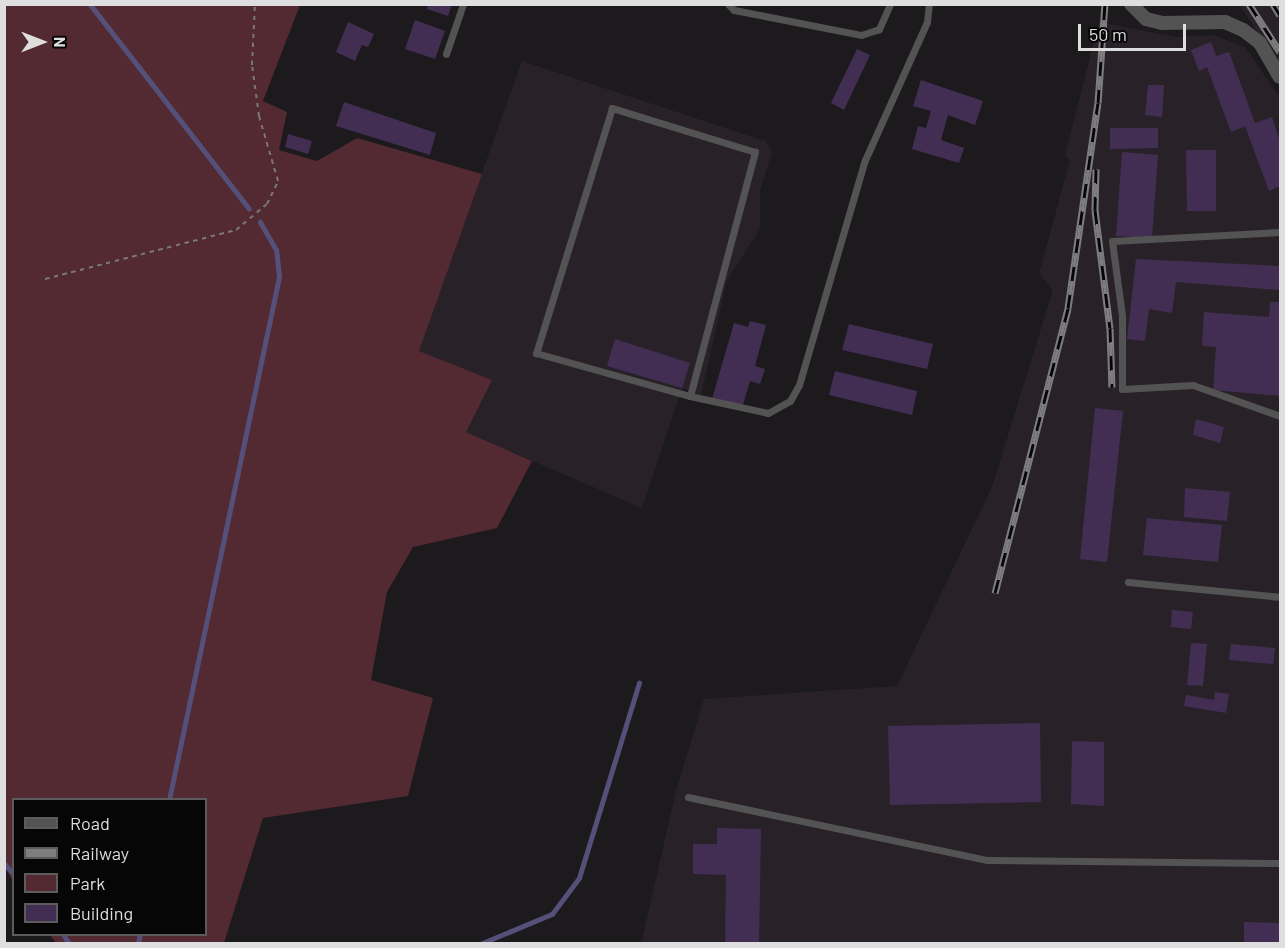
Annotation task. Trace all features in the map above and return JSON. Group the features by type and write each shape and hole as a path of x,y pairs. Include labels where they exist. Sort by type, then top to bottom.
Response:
{"street":[{"path":"1131,4 1146,19 1162,23 1225,22 1243,30 1260,43 1281,77"}],"lane":[{"path":"446,54 463,4"},
{"path":"728,4 734,10 861,34 879,29 890,4"},
{"path":"690,396 755,152 612,108 536,353 690,396 768,413 790,401 799,385 865,160 885,109 927,22 929,4"},
{"path":"1281,232 1112,241 1122,316 1122,389 1193,385 1281,416"},
{"path":"1128,582 1281,597"},
{"path":"688,797 987,860 1281,863"}],"path":[{"path":"45,279 236,230 267,204 278,181 257,105 252,65 255,4"}],"shaded area":[{"path":"1240,5 1280,5 1280,68"},
{"path":"1099,22 1175,37 1213,35 1245,47 1280,98 1280,943 641,944 676,791 704,699 897,686 992,487 1053,290 1039,274 1070,160 1065,155"},
{"path":"522,61 765,141 772,152 760,191 760,229 727,280 701,395 682,388 642,508 466,432 418,351"}],"green space":[{"path":"4,5 300,5 263,101 287,112 279,150 317,161 357,138 482,174 419,351 492,380 466,432 532,461 497,528 413,547 387,592 371,680 433,698 408,796 263,818 224,943 56,943 51,936 207,936 207,798 12,798 12,879 5,868"}],"building":[{"path":"428,4 452,4 448,16 427,9"},
{"path":"415,20 445,31 435,59 405,49"},
{"path":"348,22 374,34 368,47 362,45 355,61 336,52"},
{"path":"1211,42 1216,56 1229,52 1255,123 1272,117 1280,142 1280,186 1269,191 1245,126 1231,132 1207,67 1199,71 1191,50"},
{"path":"857,49 870,55 844,110 831,103"},
{"path":"921,80 983,101 975,125 948,115 941,140 964,148 959,163 912,149 918,126 926,128 931,111 913,106"},
{"path":"1148,85 1164,85 1162,117 1145,115"},
{"path":"344,102 436,133 430,155 336,126"},
{"path":"1110,128 1158,128 1158,148 1110,149"},
{"path":"288,134 312,141 308,154 285,147"},
{"path":"1186,150 1216,150 1216,211 1187,211"},
{"path":"1122,152 1158,155 1152,238 1116,236"},
{"path":"1136,259 1280,266 1280,290 1176,282 1172,313 1149,309 1145,341 1127,339"},
{"path":"1270,302 1280,302 1280,396 1213,390 1216,347 1202,346 1204,312 1269,317"},
{"path":"750,321 766,325 755,366 765,369 760,384 750,381 742,408 712,399 734,323 748,327"},
{"path":"849,324 933,344 927,369 842,350"},
{"path":"615,339 690,363 682,388 607,366"},
{"path":"835,371 917,391 912,415 829,395"},
{"path":"1095,408 1123,411 1107,562 1080,559"},
{"path":"1196,419 1224,427 1220,443 1193,435"},
{"path":"1185,488 1230,492 1227,521 1184,517"},
{"path":"1147,518 1222,525 1218,562 1143,555"},
{"path":"1172,610 1193,612 1191,629 1171,627"},
{"path":"1191,643 1207,644 1203,686 1187,685"},
{"path":"1231,644 1275,648 1273,664 1229,660"},
{"path":"1215,692 1229,694 1226,713 1184,706 1186,695 1214,700"},
{"path":"1040,723 1041,802 890,805 888,726"},
{"path":"1072,741 1104,742 1104,806 1071,804"},
{"path":"717,828 761,829 759,944 725,944 726,875 693,874 693,844 717,844"},
{"path":"1244,922 1280,923 1280,944 1244,944"}],"waterway":[{"path":"90,4 249,208"},
{"path":"169,798 279,277 276,250 260,222"},
{"path":"480,944 552,914 579,878 639,683"},
{"path":"4,863 12,872"},
{"path":"64,936 70,944"},
{"path":"138,944 140,936"}],"railway":[{"path":"995,593 1068,308 1098,103 1105,4"},
{"path":"1249,4 1280,52"},
{"path":"1273,4 1280,15"},
{"path":"1096,169 1095,210 1110,328 1112,387"}]}
